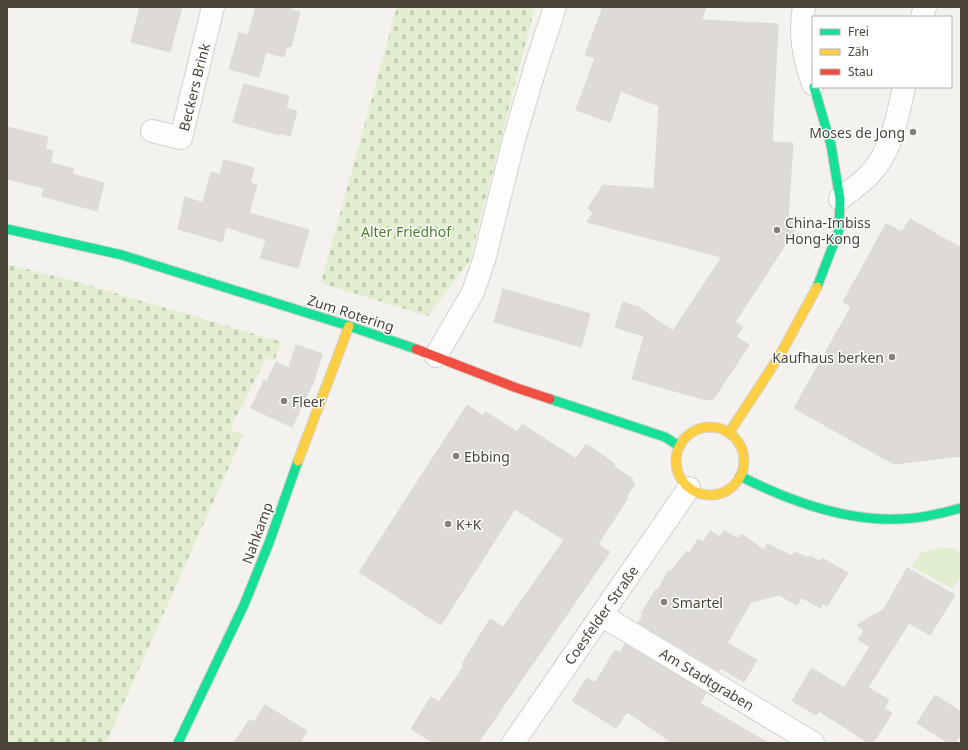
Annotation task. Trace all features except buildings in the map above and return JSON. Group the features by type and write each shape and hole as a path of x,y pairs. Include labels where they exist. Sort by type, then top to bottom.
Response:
{"street":[{"name":"Beckers Brink","path":"152,131 182,138 213,7"},
{"path":"436,356 473,292 484,260 513,143 555,7"},
{"path":"804,7 801,22 802,41 812,80"},
{"path":"728,433 780,355 819,284 839,230 840,199 831,145 814,88"},
{"path":"840,199 868,176 884,156 894,132 904,88"},
{"name":"Zum Rotering","path":"7,229 122,255 349,326 436,356 514,387 665,437 679,446"},
{"name":"Nahkamp","path":"178,743 244,605 270,543 293,473 349,326"},
{"path":"708,427 720,429 728,433 740,444 744,456 743,469 740,476 729,489 717,494 705,495 693,491 683,483 677,472 675,460 679,446 685,437 696,430 708,427"},
{"path":"740,476 763,489 800,502 877,519 912,518 961,508"},
{"name":"Coesfelder Straße","path":"513,743 689,488"},
{"name":"Am Stadtgraben","path":"601,615 813,743"}],"green space":[{"name":"Alter Friedhof","path":"397,7 535,7 469,262 428,316 321,283"},
{"path":"7,264 74,281 282,342 274,361 266,358 230,429 243,435 106,743 7,743"},
{"path":"943,548 953,548 961,554 961,577 952,589 911,566 922,552"}],"traffic: fast":[{"path":"814,88 831,145 840,199 839,230 817,287"},
{"path":"7,229 122,255 349,326 416,349"},
{"path":"550,399 665,437 679,446"},
{"path":"178,743 244,605 269,543 298,461"},
{"path":"740,476 797,501 837,513 878,519 906,519 930,516 961,508"}],"traffic: slow":[{"path":"729,433 780,355 817,287"},
{"path":"298,461 349,326"},
{"path":"710,427 723,430 734,437 741,448 744,461 741,474 734,485 723,492 710,495 697,492 686,485 679,474 676,461 679,448 686,437 697,430 710,427"}],"traffic: jam":[{"path":"416,349 514,387 550,399"}],"place":[{"name":"Moses de Jong","path":"913,132"},
{"name":"China-Imbiss Hong-Kong","path":"777,230"},
{"name":"Kaufhaus berken","path":"892,357"},
{"name":"Fleer","path":"284,401"},
{"name":"Ebbing","path":"456,456"},
{"name":"K+K","path":"448,524"},
{"name":"Smartel","path":"664,602"}]}
